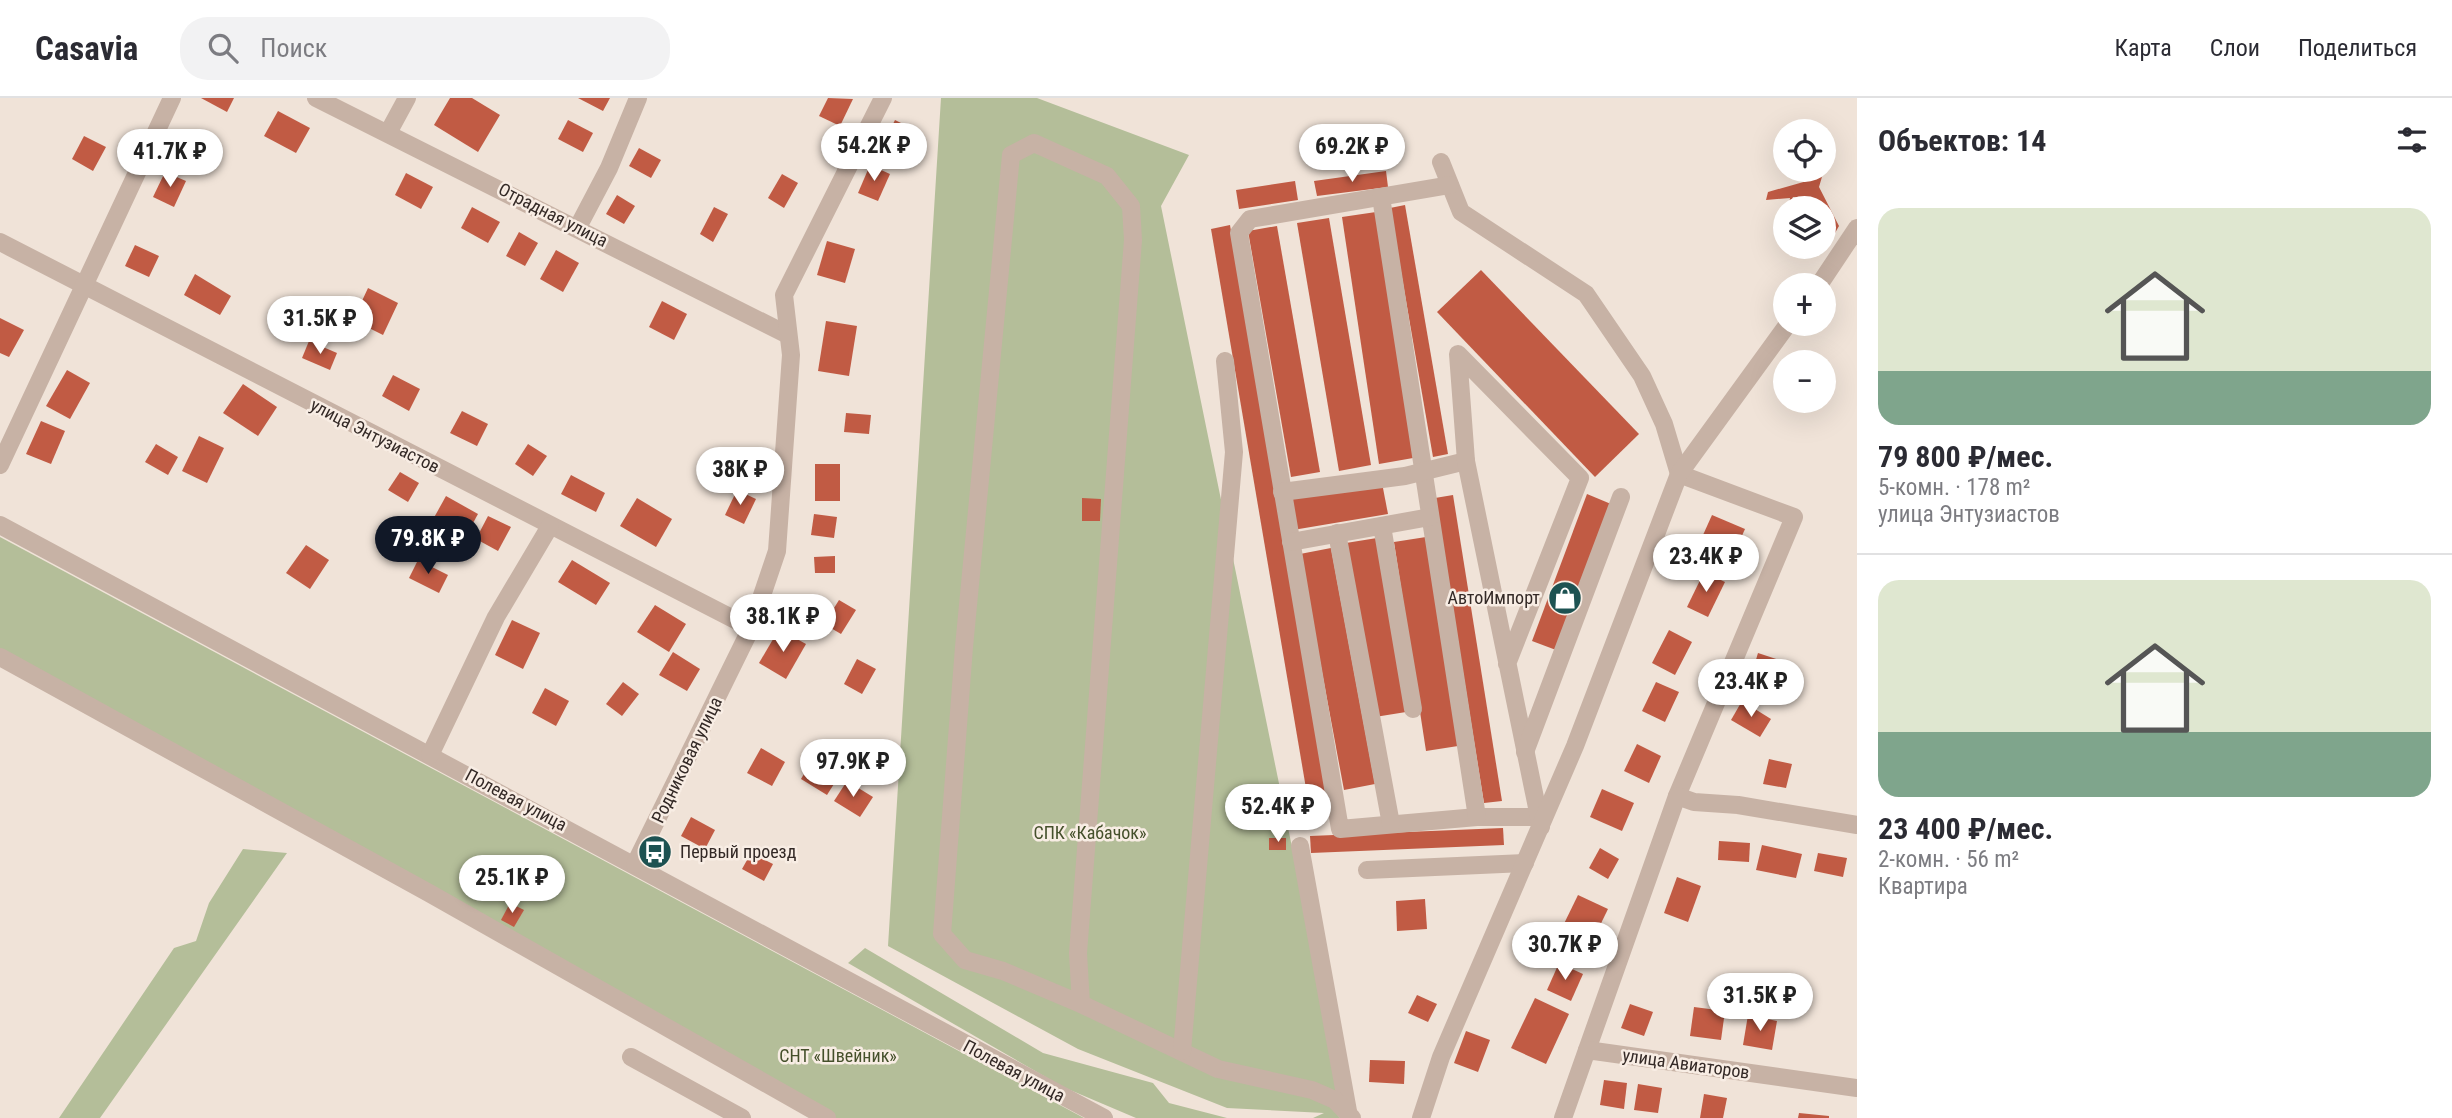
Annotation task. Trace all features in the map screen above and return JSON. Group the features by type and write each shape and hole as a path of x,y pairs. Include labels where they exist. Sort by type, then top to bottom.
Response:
{"street":[{"path":"0,465 172,98"},
{"name":"Отрадная улица","path":"316,98 578,227 788,335"},
{"path":"388,133 407,98"},
{"path":"578,227 609,167 638,98"},
{"name":"Родниковая улица","path":"635,864 751,628 778,551 791,355 784,295 883,98"},
{"path":"1081,1004 1078,953 1133,240 1132,217 1131,206 1107,176 1034,143 1011,155 964,647 942,934 965,960 1003,971 1081,1004 1218,1069 1312,1090 1335,1100 1350,1114"},
{"path":"1441,162 1461,212 1586,294 1642,376 1664,425 1679,474"},
{"path":"1450,185 1250,219 1239,233 1340,829 1477,817 1540,822"},
{"path":"1381,197 1477,817"},
{"path":"1828,273 1856,235"},
{"name":"улица Энтузиастов","path":"0,242 751,628"},
{"path":"1421,1118 1441,1057 1525,863 1679,474 1779,336"},
{"path":"1507,664 1580,478 1458,354 1466,461 1507,664 1525,752 1540,822"},
{"path":"1182,1051 1234,452 1225,361"},
{"path":"1282,492 1423,471 1466,461"},
{"path":"1563,1118 1677,796 1794,517 1679,474"},
{"path":"1525,752 1621,497"},
{"path":"1291,542 1430,517"},
{"name":"Полевая улица","path":"0,525 1104,1118"},
{"path":"430,755 496,617 550,526"},
{"path":"1382,526 1413,709"},
{"path":"1337,533 1391,824"},
{"path":"0,657 429,893 827,1118"},
{"path":"1677,796 1694,802 1738,805 1857,825"},
{"path":"1300,846 1350,1114"},
{"path":"1367,870 1525,863"},
{"name":"улица Авиаторов","path":"1587,1050 1857,1088"},
{"path":"631,1057 742,1118"}],"green space":[{"name":"СПК «Кабачок»","path":"941,98 1037,98 1189,155 1161,206 1294,857 1357,1114 1336,1113 1340,1118 1313,1118 1324,1113 1227,1108 1078,1049 888,946"},
{"name":"СНТ «Швейник»","path":"0,537 1084,1118 822,1118 0,656"},
{"path":"243,849 287,853 100,1118 59,1118 174,948 196,941 209,903"},
{"path":"865,948 1043,1053 1153,1083 1169,1103 1227,1118 1136,1118 1063,1087 848,963"}],"building":[{"path":"201,98 234,98 227,112"},
{"path":"450,98 472,98 500,115 478,152 434,125"},
{"path":"578,98 610,98 603,111"},
{"path":"828,98 853,99 840,126 819,116"},
{"path":"278,111 310,128 296,153 264,136"},
{"path":"568,120 593,133 583,152 558,139"},
{"path":"895,120 917,131 907,152 885,140"},
{"path":"84,136 106,147 93,171 72,159"},
{"path":"639,148 661,160 651,178 629,166"},
{"path":"870,165 890,174 878,201 858,193"},
{"path":"1386,171 1388,187 1317,196 1314,181"},
{"path":"165,172 186,181 174,207 153,197"},
{"path":"406,173 433,187 421,209 395,195"},
{"path":"782,174 798,183 784,208 768,198"},
{"path":"1295,181 1298,200 1239,209 1236,190"},
{"path":"1803,182 1820,182 1819,187 1824,196 1773,196 1773,199 1766,200 1768,192"},
{"path":"617,195 635,206 624,224 606,214"},
{"path":"1405,205 1448,454 1433,457 1390,208"},
{"path":"472,207 500,222 488,243 461,228"},
{"path":"714,207 728,214 713,242 700,234"},
{"path":"1376,212 1413,458 1379,464 1342,217"},
{"path":"1329,218 1371,465 1339,471 1297,223"},
{"path":"1230,225 1328,803 1309,806 1211,229"},
{"path":"1277,226 1320,472 1291,477 1248,231"},
{"path":"519,232 538,243 525,266 506,256"},
{"path":"827,241 855,249 845,283 817,275"},
{"path":"135,245 159,256 149,277 125,266"},
{"path":"556,250 579,263 563,292 540,279"},
{"path":"1481,270 1639,434 1595,477 1437,312"},
{"path":"195,274 231,296 220,315 184,295"},
{"path":"368,288 398,303 383,335 353,320"},
{"path":"662,301 687,314 674,340 649,327"},
{"path":"0,318 24,330 9,357 0,353"},
{"path":"826,321 857,326 849,376 818,371"},
{"path":"309,341 337,353 330,370 302,358"},
{"path":"67,370 90,383 70,419 46,406"},
{"path":"393,375 420,389 409,411 382,396"},
{"path":"243,384 277,407 258,436 223,413"},
{"path":"462,411 488,424 477,446 450,433"},
{"path":"846,413 871,415 869,434 844,432"},
{"path":"41,421 65,431 51,464 26,454"},
{"path":"199,436 224,448 207,483 182,471"},
{"path":"156,444 178,457 168,475 145,462"},
{"path":"528,444 547,456 533,476 515,464"},
{"path":"815,464 840,464 840,501 815,501"},
{"path":"400,472 419,483 408,502 388,490"},
{"path":"571,475 605,493 596,512 561,494"},
{"path":"1382,483 1388,514 1293,530 1288,499"},
{"path":"737,490 756,499 744,524 725,515"},
{"path":"1587,494 1611,504 1556,650 1532,641"},
{"path":"1453,495 1502,801 1484,803 1435,498"},
{"path":"446,496 478,514 463,541 431,523"},
{"path":"637,498 672,519 656,547 620,526"},
{"path":"1082,498 1101,499 1100,521 1082,521"},
{"path":"814,514 837,517 834,538 811,535"},
{"path":"1712,515 1745,529 1727,569 1694,555"},
{"path":"488,516 511,527 498,551 476,539"},
{"path":"1426,537 1458,746 1426,751 1394,542"},
{"path":"1377,538 1406,712 1375,717 1346,543"},
{"path":"306,545 329,560 310,589 286,573"},
{"path":"1331,548 1375,784 1344,790 1300,554"},
{"path":"835,556 835,573 815,573 814,557"},
{"path":"418,560 448,575 439,593 409,578"},
{"path":"572,560 610,583 596,605 558,582"},
{"path":"1704,572 1725,582 1708,617 1687,607"},
{"path":"839,600 856,610 841,634 824,624"},
{"path":"655,605 686,624 669,652 637,632"},
{"path":"512,620 540,633 523,669 495,655"},
{"path":"779,629 806,644 786,679 759,663"},
{"path":"1669,630 1692,642 1675,675 1652,663"},
{"path":"673,652 700,669 687,691 659,675"},
{"path":"1758,653 1782,661 1774,684 1751,676"},
{"path":"857,659 876,669 862,694 844,684"},
{"path":"623,682 639,694 622,716 606,704"},
{"path":"1656,682 1679,692 1665,722 1642,711"},
{"path":"545,688 569,701 556,726 532,713"},
{"path":"1742,701 1771,719 1760,737 1731,720"},
{"path":"1637,744 1661,756 1649,783 1624,771"},
{"path":"761,748 785,762 772,786 747,773"},
{"path":"817,752 844,768 827,795 801,779"},
{"path":"1769,759 1792,764 1786,788 1763,784"},
{"path":"847,781 873,797 860,817 834,801"},
{"path":"1602,789 1634,803 1622,831 1590,817"},
{"path":"691,817 715,830 705,849 681,836"},
{"path":"1503,828 1504,845 1311,853 1310,836"},
{"path":"1269,838 1286,838 1286,850 1269,850"},
{"path":"1719,841 1750,843 1749,862 1718,860"},
{"path":"1762,845 1802,854 1796,878 1756,870"},
{"path":"1600,848 1619,859 1608,879 1589,868"},
{"path":"751,853 773,864 764,881 742,869"},
{"path":"1818,853 1847,858 1843,877 1814,871"},
{"path":"1677,877 1701,886 1688,922 1664,913"},
{"path":"1578,895 1608,909 1588,950 1558,936"},
{"path":"1425,899 1427,929 1397,931 1396,901"},
{"path":"510,903 524,910 514,927 501,920"},
{"path":"1559,963 1583,974 1571,1001 1547,990"},
{"path":"1417,995 1437,1004 1428,1022 1408,1013"},
{"path":"1535,998 1569,1014 1546,1064 1511,1048"},
{"path":"1630,1004 1653,1012 1644,1036 1621,1028"},
{"path":"1694,1007 1725,1011 1721,1040 1690,1036"},
{"path":"1748,1015 1777,1021 1772,1050 1743,1045"},
{"path":"1466,1031 1490,1040 1478,1072 1454,1063"},
{"path":"1370,1060 1405,1061 1404,1084 1369,1082"},
{"path":"1604,1080 1627,1083 1624,1109 1600,1105"},
{"path":"1638,1084 1662,1088 1658,1113 1634,1110"},
{"path":"1704,1094 1727,1098 1723,1118 1700,1118"},
{"path":"1799,1113 1829,1116 1829,1118 1798,1118"}],"place":[{"name":"АвтоИмпорт","path":"1565,598"},
{"name":"Первый проезд","path":"655,852"}]}
